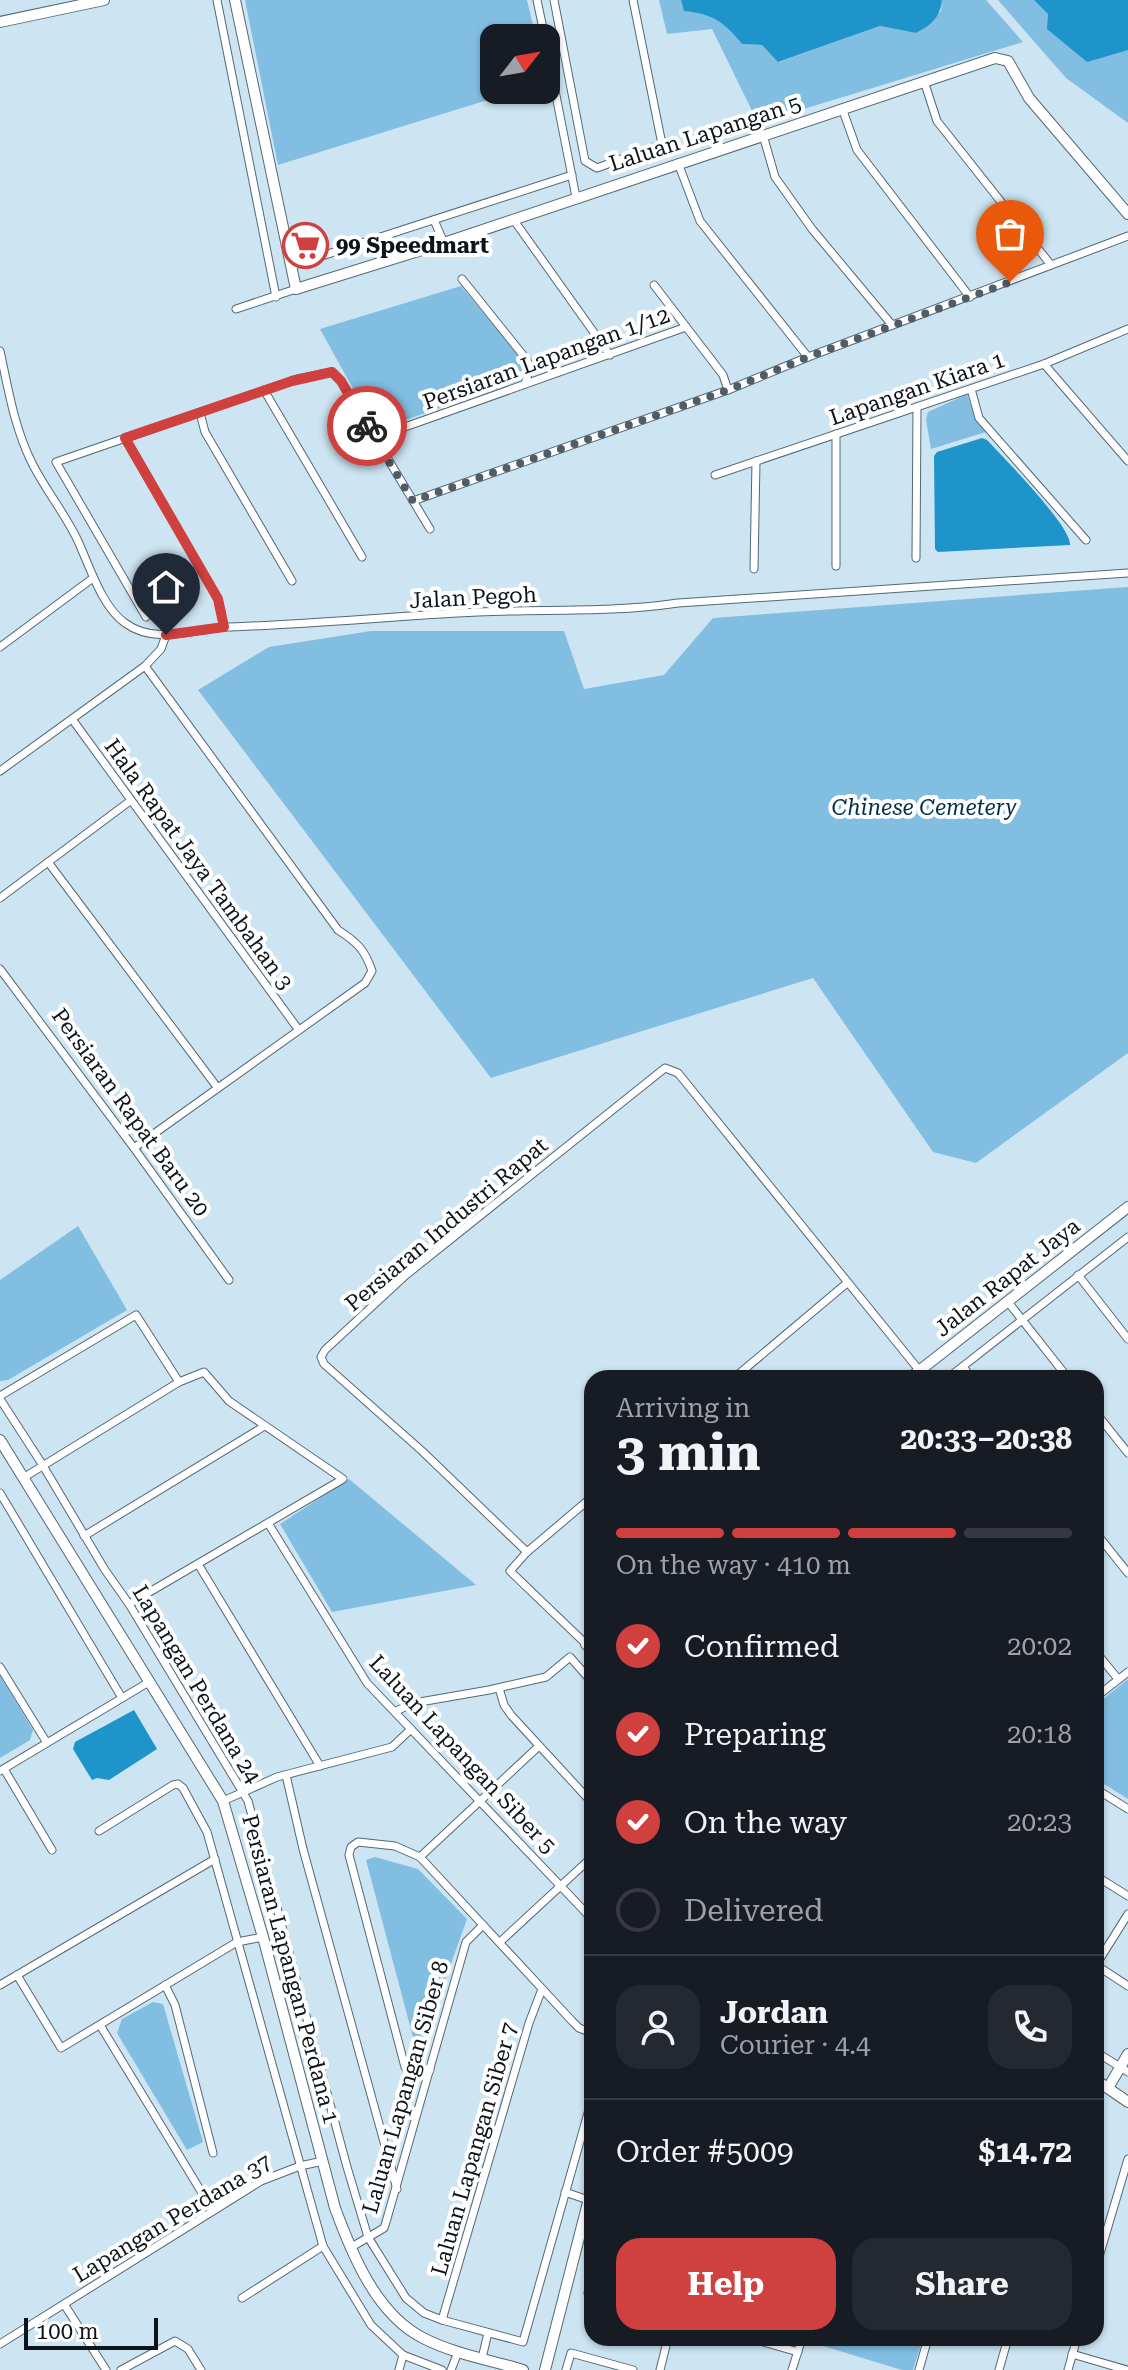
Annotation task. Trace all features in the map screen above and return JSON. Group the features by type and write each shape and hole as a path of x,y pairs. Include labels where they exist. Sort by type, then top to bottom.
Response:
{"street":[{"path":"0,22 104,0"},
{"path":"217,0 276,297"},
{"path":"235,0 296,289 236,309"},
{"path":"537,0 542,24"},
{"path":"554,0 585,161 597,168 662,144 633,0"},
{"name":"Laluan Lapangan 5","path":"296,289 444,243 995,58 1008,61 1029,98 1128,214"},
{"path":"924,81 937,121 1051,265"},
{"path":"558,104 576,197"},
{"path":"842,108 857,150 970,297"},
{"path":"763,135 775,177 812,229 892,325"},
{"path":"678,163 700,221 808,357"},
{"path":"291,266 572,175"},
{"path":"253,181 273,178"},
{"path":"513,219 610,355"},
{"path":"434,220 444,243"},
{"path":"413,501 728,390 1128,236"},
{"path":"462,279 527,360 530,368 525,384"},
{"path":"654,285 723,375 728,390"},
{"name":"Persiaran Lapangan 1/12","path":"374,438 686,327"},
{"name":"Lapangan Kiara 1","path":"715,475 1044,364 1127,331"},
{"name":"Jalan Pegoh","path":"0,351 22,440 31,462 76,538 93,578 122,621 138,631 166,635 224,627 318,624 479,612 634,610 678,603 1128,573"},
{"path":"1044,364 1128,461"},
{"path":"146,617 56,462 318,373 332,372 341,381 430,529"},
{"path":"971,389 979,418 1086,540"},
{"path":"264,390 362,557"},
{"path":"916,558 917,407"},
{"path":"200,413 205,432 292,581"},
{"path":"836,434 836,566"},
{"path":"125,438 218,599 224,627"},
{"path":"754,569 756,461"},
{"path":"0,647 93,578"},
{"path":"0,771 145,666 161,649 166,635"},
{"path":"134,1148 365,983 372,971 359,943 338,930 145,666"},
{"name":"Hala Rapat Jaya Tambahan 3","path":"72,719 298,1029"},
{"path":"0,898 130,801"},
{"path":"48,862 217,1087"},
{"name":"Persiaran Rapat Baru 20","path":"0,969 229,1280"},
{"name":"Persiaran Industri Rapat","path":"527,1552 422,1451 324,1364 321,1357 406,1275 665,1068 678,1073 919,1370"},
{"name":"Jalan Rapat Jaya","path":"919,1370 1128,1207"},
{"path":"959,1370 1128,1237"},
{"path":"1078,1275 1128,1339"},
{"path":"744,1370 847,1283"},
{"path":"1008,1302 1061,1370"},
{"path":"0,1397 136,1315 179,1382"},
{"path":"23,1478 179,1382 204,1372 229,1401 343,1479 129,1604"},
{"name":"Lapangan Perdana 24","path":"0,1397 248,1801 368,2237 406,2298 424,2313 442,2320 523,2342 565,2192"},
{"path":"1104,1423 1128,1453"},
{"path":"84,1536 263,1427"},
{"name":"Persiaran Lapangan Perdana 1","path":"0,1440 223,1801 263,1937 335,2208 350,2248 387,2309 402,2324 426,2340 523,2370"},
{"path":"0,1493 122,1698"},
{"path":"584,1504 527,1552 510,1571 584,1639"},
{"name":"Laluan Lapangan Siber 5","path":"268,1523 367,1683 584,1911"},
{"path":"1104,1543 1128,1573"},
{"path":"198,1564 320,1766"},
{"path":"396,1711 414,1703 546,1677 570,1657 584,1673"},
{"path":"1104,1662 1118,1679"},
{"path":"0,1667 47,1743"},
{"path":"1104,1690 1128,1672"},
{"path":"52,1850 2,1770 149,1682"},
{"path":"499,1688 511,1715 584,1794"},
{"path":"223,1801 286,1775 392,1747 411,1729"},
{"path":"420,1857 539,1746"},
{"path":"286,1775 362,2069 397,2189"},
{"path":"99,1831 173,1785 183,1788 207,1832 323,2246 371,2325 403,2355 442,2370"},
{"path":"1104,1794 1128,1809"},
{"path":"430,2070 413,2071 405,2067 349,1855 351,1847 358,1842 395,1846 420,1857 584,2030"},
{"path":"0,1985 215,1859"},
{"path":"500,1942 584,1864"},
{"path":"1104,1881 1128,1896"},
{"path":"1104,1952 1128,1914"},
{"name":"Laluan Lapangan Siber 8","path":"350,2248 384,2228 466,1942 483,1925"},
{"path":"17,1975 61,2048 237,1942 263,1937"},
{"path":"1104,1970 1128,1986"},
{"path":"165,1985 175,2005 213,2153"},
{"name":"Laluan Lapangan Siber 7","path":"442,2320 529,2023 542,1989"},
{"path":"100,2025 213,2211"},
{"path":"1108,2088 1124,2070 1128,2054"},
{"path":"1104,2057 1124,2070"},
{"path":"1104,2085 1128,2102"},
{"path":"584,2127 565,2192 584,2199"},
{"path":"1104,2240 1128,2159"},
{"name":"Lapangan Perdana 37","path":"0,2344 261,2181 323,2161"},
{"path":"545,2370 584,2216"},
{"path":"242,2298 323,2246"},
{"path":"64,2304 106,2370"},
{"path":"482,2358 488,2333"},
{"path":"121,2370 175,2341 188,2349 201,2370"},
{"path":"660,2370 666,2346"},
{"path":"777,2346 798,2352"},
{"path":"792,2370 800,2346"},
{"path":"919,2370 926,2346"},
{"path":"999,2370 1006,2346"},
{"path":"1068,2370 1074,2346"},
{"path":"451,2370 458,2352"},
{"path":"566,2370 571,2353 633,2370"},
{"path":"1072,2354 1127,2370"},
{"path":"399,2370 403,2355"}],"green space":[{"path":"245,0 527,0 533,24 480,24 480,102 278,165"},
{"path":"659,0 681,0 685,11 717,20 742,44 762,45 779,62 880,26 916,33 941,11 942,0 986,0 1023,42 758,123 712,29 667,34"},
{"path":"998,0 1128,0 1128,123 1066,78"},
{"path":"461,286 522,359 524,373 519,381 376,430 320,329"},
{"path":"967,394 975,419 986,432 931,449 926,420 928,412"},
{"name":"Chinese Cemetery","path":"1128,587 1128,1053 976,1163 933,1152 813,978 491,1078 198,690 269,647 371,631 564,631 584,689 664,675 713,618"},
{"path":"78,1226 127,1310 8,1380 0,1381 0,1280"},
{"path":"349,1479 476,1585 332,1612 280,1524"},
{"path":"0,1675 33,1730 30,1740 0,1758"},
{"path":"1128,1679 1128,1799 1104,1784 1104,1698"},
{"path":"375,1857 418,1869 467,1919 418,2056 366,1860"},
{"path":"153,2002 163,2004 203,2142 187,2150 117,2033 122,2019"},
{"path":"823,2346 920,2346 913,2370 902,2370"}],"shaded area":[{"path":"681,0 942,0 934,20 916,33 880,26 778,62 762,45 742,44 717,20 684,11"},
{"path":"1034,0 1128,0 1128,50 1087,62 1047,29 1048,14"},
{"path":"982,438 1049,508 1068,536 1070,545 938,552 935,549 934,456 937,452"},
{"path":"134,1710 157,1749 109,1780 92,1780 73,1749 75,1742"}],"way so far":[{"path":"367,426 413,501 728,390 1010,282"}],"place":[{"name":"99 Speedmart","path":"305,245"}],"route":[{"path":"166,635 224,627 218,599 125,438 292,381 332,372 341,381 367,426"}]}
